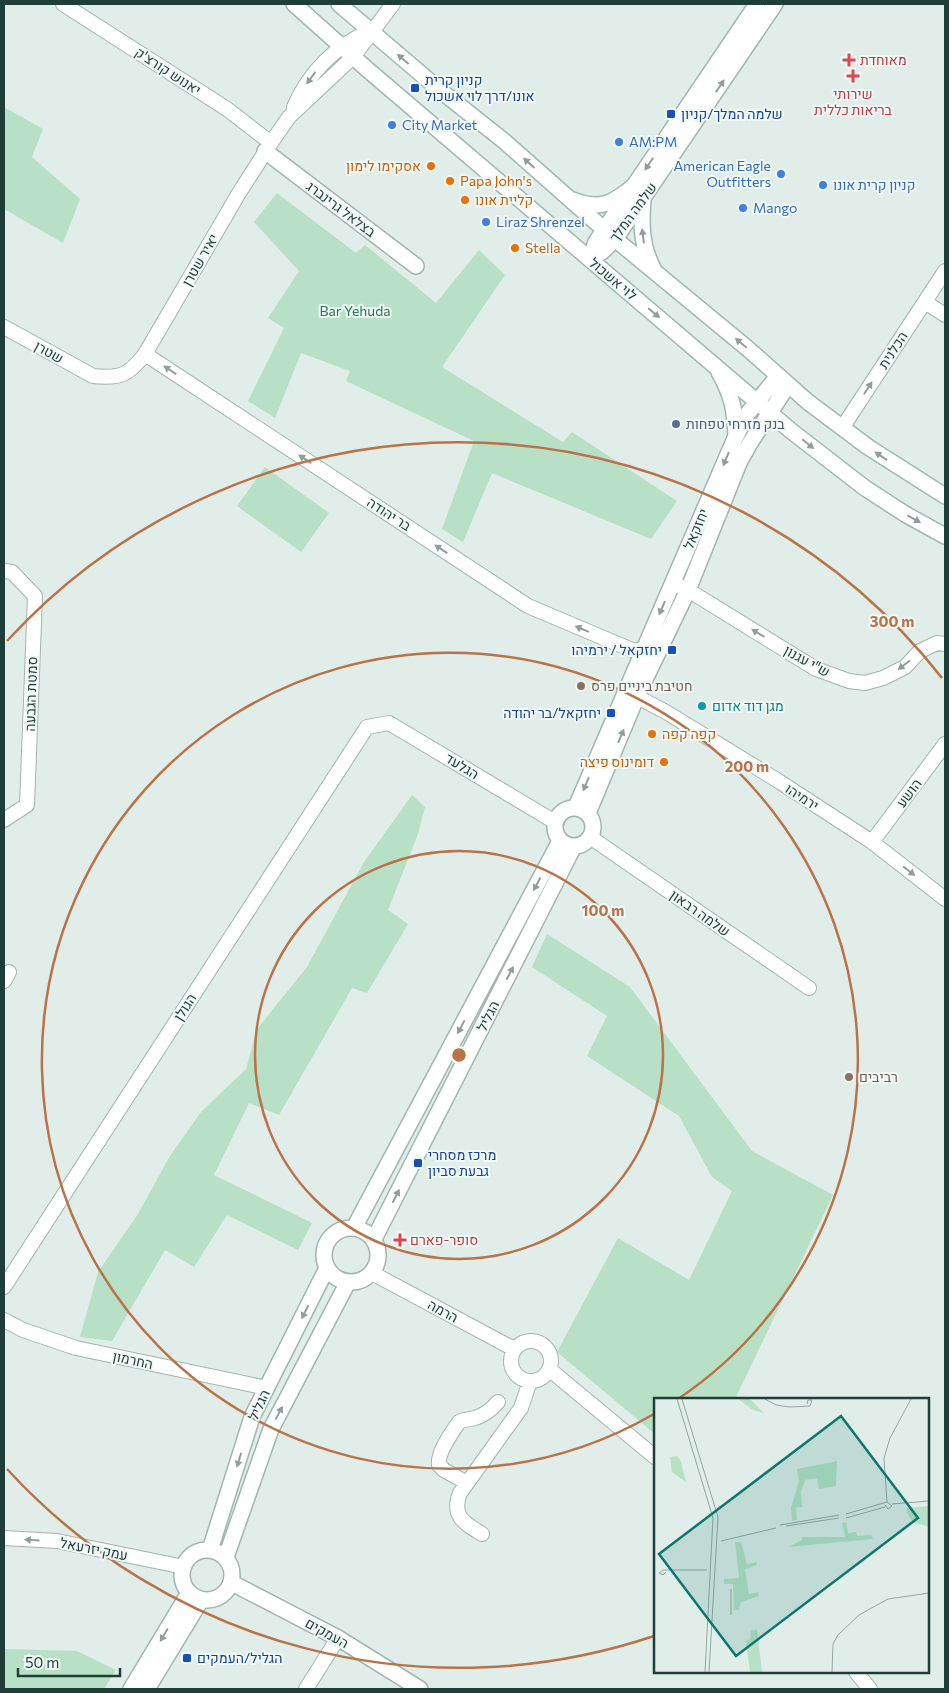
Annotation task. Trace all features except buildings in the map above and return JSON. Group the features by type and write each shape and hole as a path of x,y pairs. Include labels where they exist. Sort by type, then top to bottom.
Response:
{"street":[{"name":"יאנוש קורצ'ק","path":"63,4 227,109 268,147"},
{"name":"לוי אשכול","path":"294,4 714,365 824,457 865,488 905,514 945,536"},
{"path":"339,4 441,92 504,141 610,234 783,380 844,429 894,465 945,496"},
{"name":"יאיר שטרן","path":"289,117 353,56 393,4"},
{"name":"שלמה המלך","path":"590,259 603,251 635,185 757,4"},
{"name":"שלמה המלך","path":"610,234 643,199 775,4"},
{"name":"יאיר שטרן","path":"94,376 110,378 122,375 134,368 145,354 268,147 289,117 307,83 325,60 342,46 356,37 371,32"},
{"name":"בצלאל גרינברג","path":"268,147 416,266"},
{"path":"566,196 587,204 603,204 622,196 635,185"},
{"path":"643,199 643,242 655,271"},
{"name":"הכלנית","path":"844,429 846,422 945,271"},
{"path":"925,302 945,315"},
{"name":"שטרן","path":"4,327 94,376"},
{"name":"בר יהודה","path":"145,354 528,606 632,650 643,650"},
{"path":"714,365 730,393 733,403 736,436"},
{"name":"יחזקאל","path":"631,694 643,650 736,436 745,418 758,401 783,380"},
{"name":"יחזקאל","path":"631,694 688,590 739,463 771,412 783,380"},
{"name":"סמטת הגבעה","path":"4,571 12,572 35,596 27,804 4,820"},
{"name":"ש\"י עגנון","path":"673,583 688,590 816,669 849,681 866,683 883,678 905,667 920,651 937,643 945,644"},
{"path":"582,810 631,694"},
{"name":"ירמיהו","path":"631,694 666,712 780,782 872,842 945,899"},
{"name":"הגלעד","path":"367,727 389,723 555,822"},
{"name":"הגולן","path":"4,1287 367,727"},
{"name":"הושע","path":"872,842 945,744"},
{"path":"571,807 582,810 593,824 590,837 580,845 567,843 555,832 555,822 561,812 571,807"},
{"name":"שלמה רבאון","path":"590,837 809,988"},
{"name":"הגליל","path":"354,1228 567,843"},
{"name":"הגליל","path":"374,1239 567,843"},
{"path":"345,1228 354,1228 367,1232 374,1239 379,1250 378,1260 372,1273 366,1279 348,1282 333,1276 327,1268 324,1253 329,1240 336,1233 345,1228"},
{"name":"הגליל","path":"210,1550 252,1417 327,1268"},
{"name":"הרמה","path":"372,1273 514,1349"},
{"name":"הגליל","path":"226,1557 271,1429 348,1282"},
{"name":"החרמון","path":"4,1320 23,1330 76,1348 267,1388"},
{"path":"526,1340 541,1342 550,1353 551,1362 549,1369 543,1377 537,1380 523,1380 512,1369 510,1358 514,1349 526,1340"},
{"path":"549,1369 654,1456"},
{"path":"482,1534 468,1524 457,1512 456,1504 467,1483 521,1408 530,1381"},
{"path":"467,1483 444,1470 439,1465 439,1458 445,1444 459,1422 475,1418 490,1411 498,1402"},
{"name":"עמק יזרעאל","path":"4,1538 57,1541 184,1567"},
{"path":"210,1550 226,1557 231,1565 232,1583 221,1597 213,1600 195,1596 183,1584 182,1575 184,1567 187,1560 194,1554 210,1550"},
{"name":"העמקים","path":"232,1583 338,1638 420,1689"},
{"path":"131,1689 195,1596"},
{"path":"147,1689 195,1596"},
{"path":"306,1689 338,1638"},
{"path":"857,1673 870,1689"}],"green space":[{"path":"4,107 43,129 32,157 80,199 63,243 4,209"},
{"name":"Bar Yehuda","path":"277,193 356,253 365,245 436,303 479,250 505,275 442,367 563,442 572,432 677,501 651,539 492,473 463,542 442,529 474,441 346,381 350,371 301,353 275,418 248,401 284,328 268,318 299,271 254,222"},
{"path":"265,467 329,513 301,552 237,506"},
{"path":"412,795 425,807 418,834 388,910 408,924 367,993 352,988 279,1115 249,1103 214,1175 312,1223 298,1250 227,1215 194,1267 165,1250 112,1341 80,1337 98,1272 138,1214 170,1156 201,1112 246,1069 257,1029 307,967 364,862"},
{"path":"547,934 630,987 752,1151 833,1195 735,1398 654,1398 654,1433 557,1352 618,1238 689,1280 732,1191 712,1177 679,1116 587,1056 607,1016 532,967"},
{"path":"4,1649 77,1651 116,1670 104,1689 4,1689"}],"place":[{"name":"מאוחדת","path":"849,60"},
{"name":"שירותי בריאות כללית","path":"853,76"},
{"name":"קניון קרית אונו/דרך לוי אשכול","path":"415,88"},
{"name":"שלמה המלך/קניון","path":"671,114"},
{"name":"City Market","path":"392,125"},
{"name":"AM:PM","path":"619,142"},
{"name":"אסקימו לימון","path":"431,166"},
{"name":"American Eagle Outfitters","path":"781,174"},
{"name":"Papa John's","path":"450,181"},
{"name":"קניון קרית אונו","path":"823,185"},
{"name":"קליית אונו","path":"465,200"},
{"name":"Mango","path":"743,208"},
{"name":"Liraz Shrenzel","path":"486,222"},
{"name":"Stella","path":"515,248"},
{"name":"בנק מזרחי טפחות","path":"676,424"},
{"name":"יחזקאל / ירמיהו","path":"672,650"},
{"name":"חטיבת ביניים פרס","path":"581,686"},
{"name":"מגן דוד אדום","path":"702,706"},
{"name":"יחזקאל/בר יהודה","path":"611,713"},
{"name":"קפה קפה","path":"652,734"},
{"name":"דומינוס פיצה","path":"664,762"},
{"name":"רביבים","path":"849,1077"},
{"name":"מרכז מסחרי גבעת סביון","path":"418,1163"},
{"name":"סופר-פארם","path":"400,1240"},
{"name":"הגליל/העמקים","path":"187,1658"}]}
